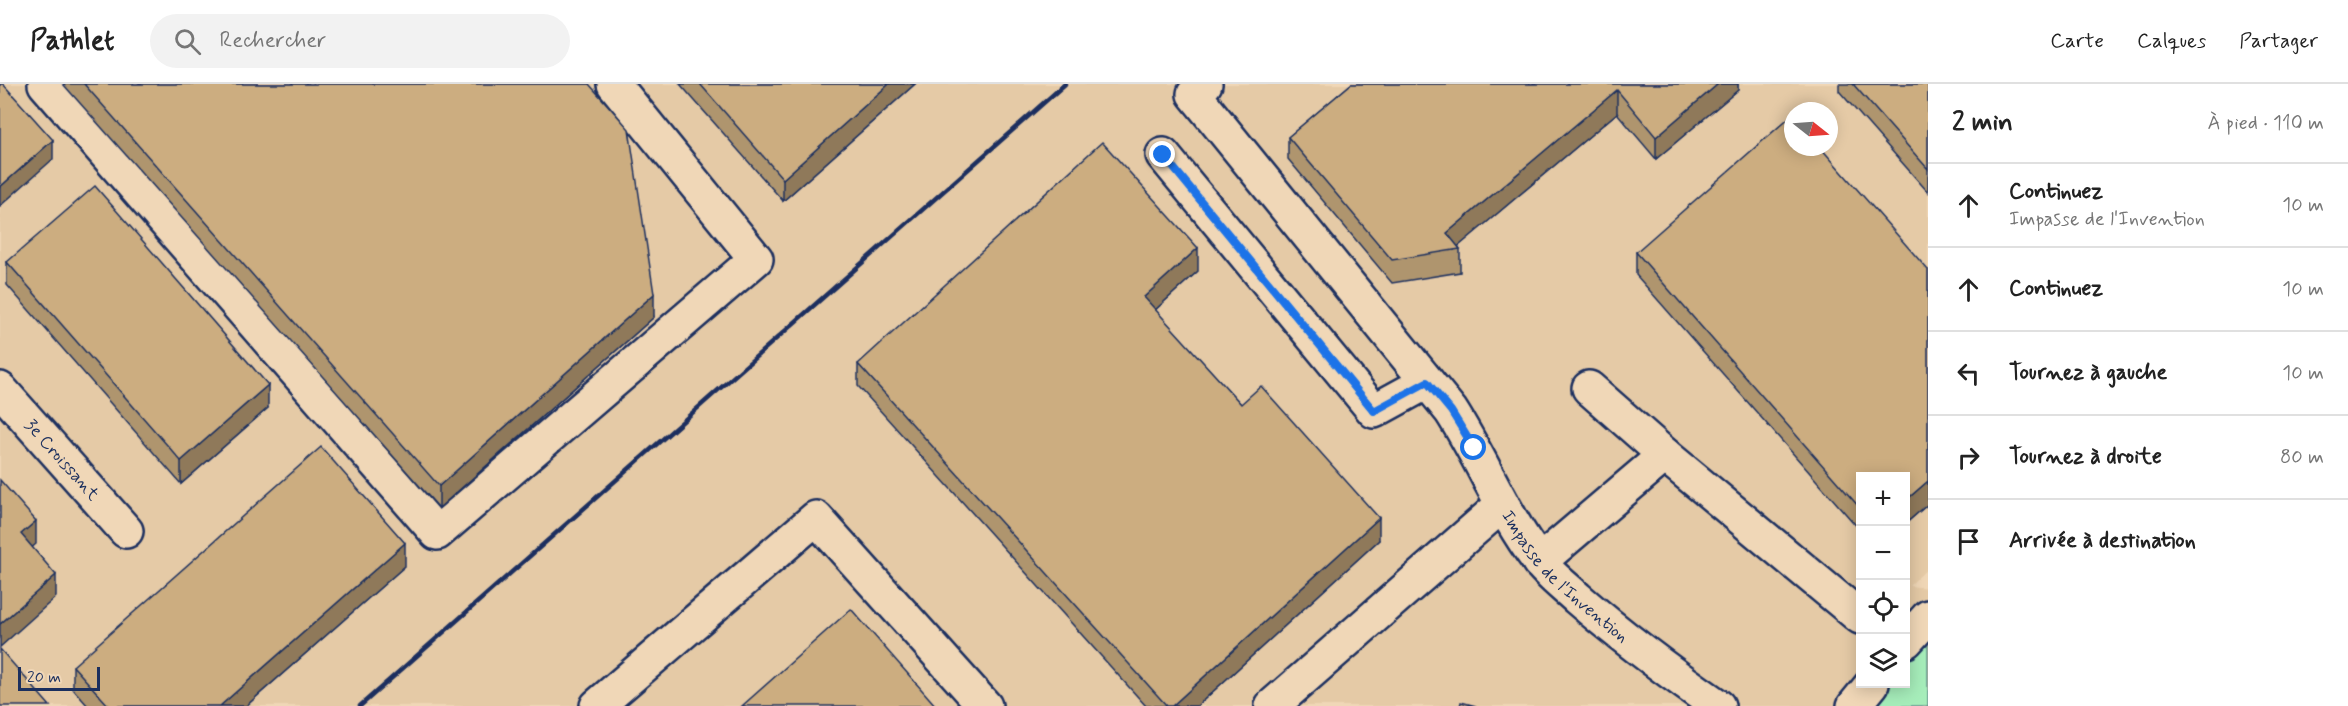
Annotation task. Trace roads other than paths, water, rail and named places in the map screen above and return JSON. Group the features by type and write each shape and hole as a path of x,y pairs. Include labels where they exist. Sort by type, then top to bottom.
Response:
{"street":[{"path":"45,84 437,532 756,259 614,84"},
{"name":"Impasse de l'Invention","path":"1205,84 1194,94 1451,411 1474,448 1502,505 1539,562 1603,620 1665,670 1718,706"},
{"path":"1163,155 1374,411 1427,382"},
{"path":"1590,388 1665,455 1856,614"},
{"name":"3e Croissant","path":"0,389 126,531"},
{"path":"1539,562 1665,455"},
{"path":"1272,706 1502,505"},
{"path":"597,706 816,518 985,706"},
{"path":"1910,636 1928,617"},
{"path":"1854,706 1869,688"}],"railway":[{"path":"360,706 1065,84"}]}
